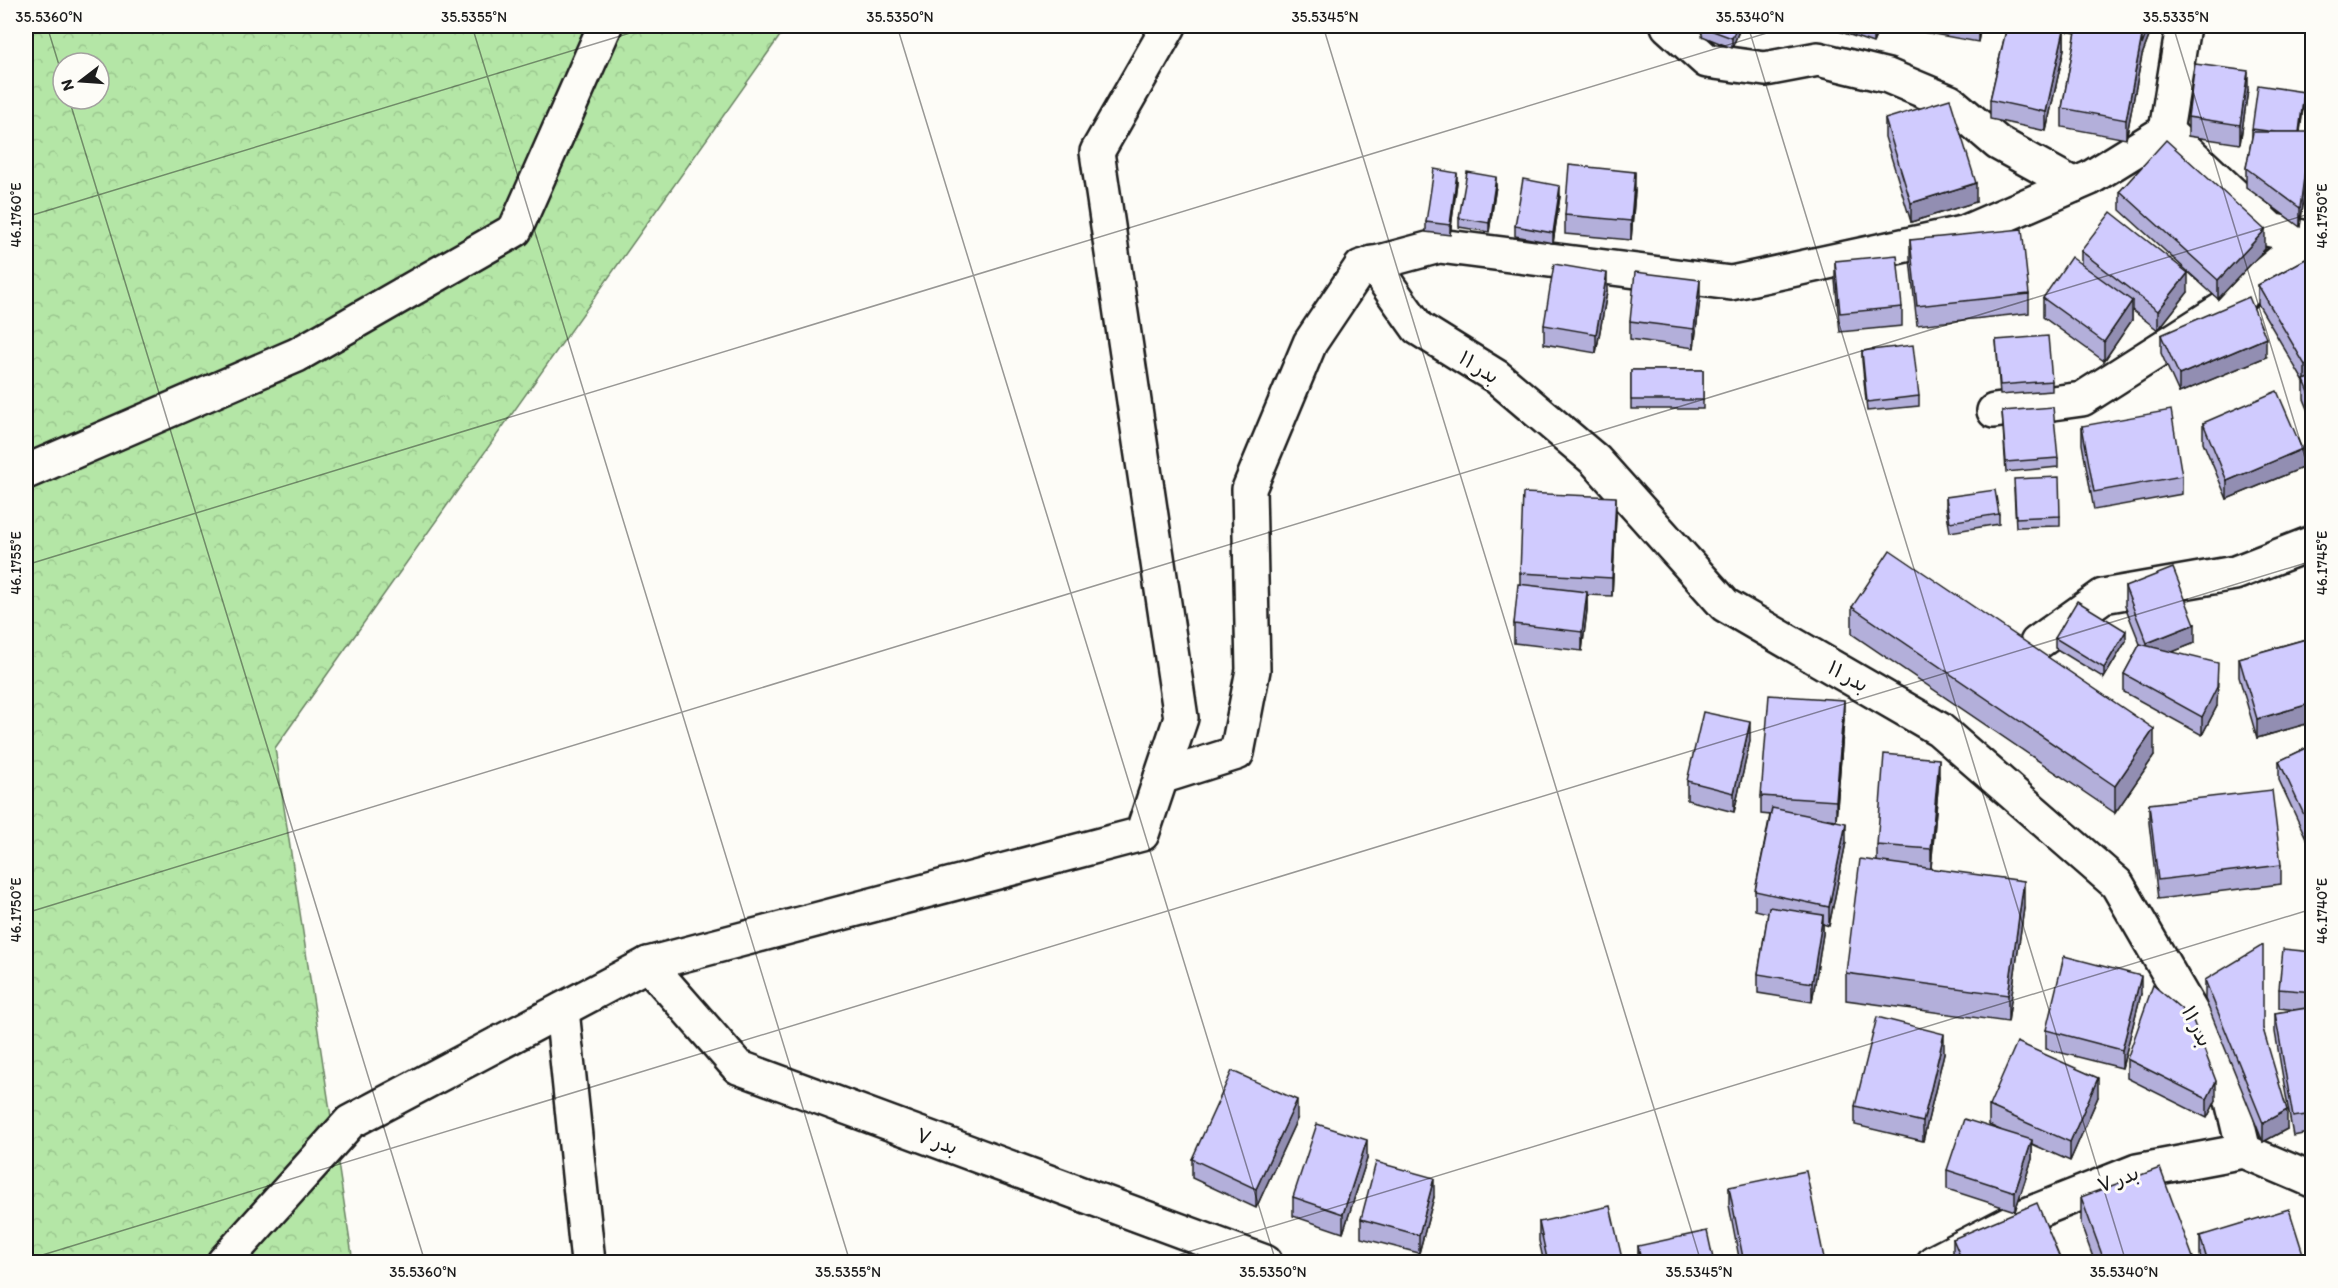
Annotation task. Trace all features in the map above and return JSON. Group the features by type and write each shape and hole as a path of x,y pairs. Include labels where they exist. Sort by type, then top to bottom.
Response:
{"street":[{"path":"26,472 297,355 515,230 605,26"},
{"path":"224,1263 350,1122 648,964 1142,834 1181,718 1097,152 1169,26"},
{"path":"1668,26 1707,61 1765,69 1818,59 1888,76 1950,102 1998,143 2074,185"},
{"path":"1161,777 1237,753 1253,670 1249,489 1310,343 1361,267 1439,246 1731,283 1966,232 2090,178 2166,131 2183,26"},
{"path":"2166,131 2271,230 2310,239"},
{"path":"1994,411 2082,399 2228,306 2310,239"},
{"name":"بدر ۱۱","path":"1372,263 1418,328 1497,377 1595,460 1725,605 1939,729 2117,884 2196,1022 2232,1101 2244,1151"},
{"path":"2037,643 2103,596 2235,573 2313,543"},
{"name":"بدر ۷","path":"648,964 738,1067 1264,1263"},
{"path":"562,1010 588,1263"},
{"path":"2244,1151 2313,1180"},
{"name":"بدر ۷","path":"1934,1263 2019,1218 2137,1171 2244,1151"}],"green space":[{"path":"26,26 787,26 275,748 353,1262 26,1262"}],"building":[{"path":"1703,26 1737,26 1732,38"},
{"path":"2007,26 2044,26 2064,30 2046,112 1990,100"},
{"path":"2077,26 2142,36 2126,120 2062,108"},
{"path":"2091,26 2149,26 2142,45 2142,36"},
{"path":"2195,64 2248,71 2240,125 2188,117"},
{"path":"2258,85 2304,92 2299,132 2252,129"},
{"path":"1950,99 1976,183 1911,203 1885,119"},
{"path":"2253,132 2310,132 2300,208 2246,168"},
{"path":"2166,140 2265,230 2218,280 2120,191"},
{"path":"1569,165 1635,172 1631,221 1565,215"},
{"path":"1434,169 1457,173 1450,225 1426,222"},
{"path":"1467,172 1496,177 1489,223 1459,218"},
{"path":"1523,179 1560,186 1553,233 1515,226"},
{"path":"2111,212 2188,273 2158,311 2081,251"},
{"path":"2022,229 2029,294 1917,306 1910,240"},
{"path":"1897,255 1902,307 1840,313 1835,261"},
{"path":"2313,255 2313,361 2305,365 2258,285"},
{"path":"2071,257 2132,301 2104,342 2043,298"},
{"path":"1554,264 1607,273 1596,334 1544,325"},
{"path":"1635,272 1700,280 1694,329 1630,321"},
{"path":"2249,297 2266,338 2179,375 2161,335"},
{"path":"2048,336 2052,381 2000,385 1996,340"},
{"path":"1913,345 1919,396 1867,402 1862,351"},
{"path":"1631,370 1703,370 1703,400 1631,400"},
{"path":"2313,377 2313,402 2304,380"},
{"path":"2277,391 2302,449 2227,481 2203,423"},
{"path":"2053,407 2058,458 2006,462 2002,411"},
{"path":"2171,410 2182,476 2094,492 2082,426"},
{"path":"2059,477 2060,516 2016,518 2014,479"},
{"path":"1995,490 1999,514 1950,522 1946,497"},
{"path":"1523,493 1616,497 1612,578 1520,573"},
{"path":"1890,550 2154,729 2115,786 1852,607"},
{"path":"2173,568 2195,624 2147,643 2125,587"},
{"path":"1518,584 1587,592 1582,632 1514,624"},
{"path":"2077,601 2126,631 2104,668 2055,638"},
{"path":"2313,637 2313,703 2257,719 2239,658"},
{"path":"2140,644 2218,663 2217,687 2202,717 2124,674"},
{"path":"1769,695 1844,700 1836,801 1761,796"},
{"path":"1703,712 1750,722 1734,793 1687,781"},
{"path":"2313,745 2313,816 2306,819 2279,761"},
{"path":"1884,754 1939,759 1931,849 1877,845"},
{"path":"2272,790 2281,865 2158,880 2149,804"},
{"path":"1772,808 1846,823 1829,907 1755,891"},
{"path":"1860,859 2024,881 2008,995 1846,973"},
{"path":"1769,907 1823,915 1812,983 1758,974"},
{"path":"2263,945 2263,1029 2287,1110 2263,1123 2205,980"},
{"path":"2283,949 2313,952 2313,992 2279,989"},
{"path":"2064,956 2141,976 2122,1050 2046,1030"},
{"path":"2153,985 2192,1018 2216,1081 2207,1099 2127,1059"},
{"path":"2313,1007 2313,1114 2293,1117 2275,1013"},
{"path":"1877,1017 1944,1034 1923,1122 1855,1106"},
{"path":"2017,1042 2098,1078 2070,1142 1989,1106"},
{"path":"1232,1071 1297,1100 1256,1189 1192,1159"},
{"path":"1964,1119 2032,1140 2015,1192 1947,1170"},
{"path":"1317,1124 1367,1140 1343,1214 1293,1197"},
{"path":"1376,1162 1434,1178 1419,1235 1361,1219"},
{"path":"2160,1168 2195,1263 2105,1263 2081,1197"},
{"path":"1806,1171 1824,1258 1803,1263 1744,1263 1729,1187"},
{"path":"2037,1203 2062,1263 1963,1263 1953,1239"},
{"path":"1610,1206 1623,1263 1548,1263 1539,1222"},
{"path":"2289,1209 2306,1263 2208,1263 2200,1236"},
{"path":"1707,1231 1714,1263 1642,1263 1638,1246"}]}
